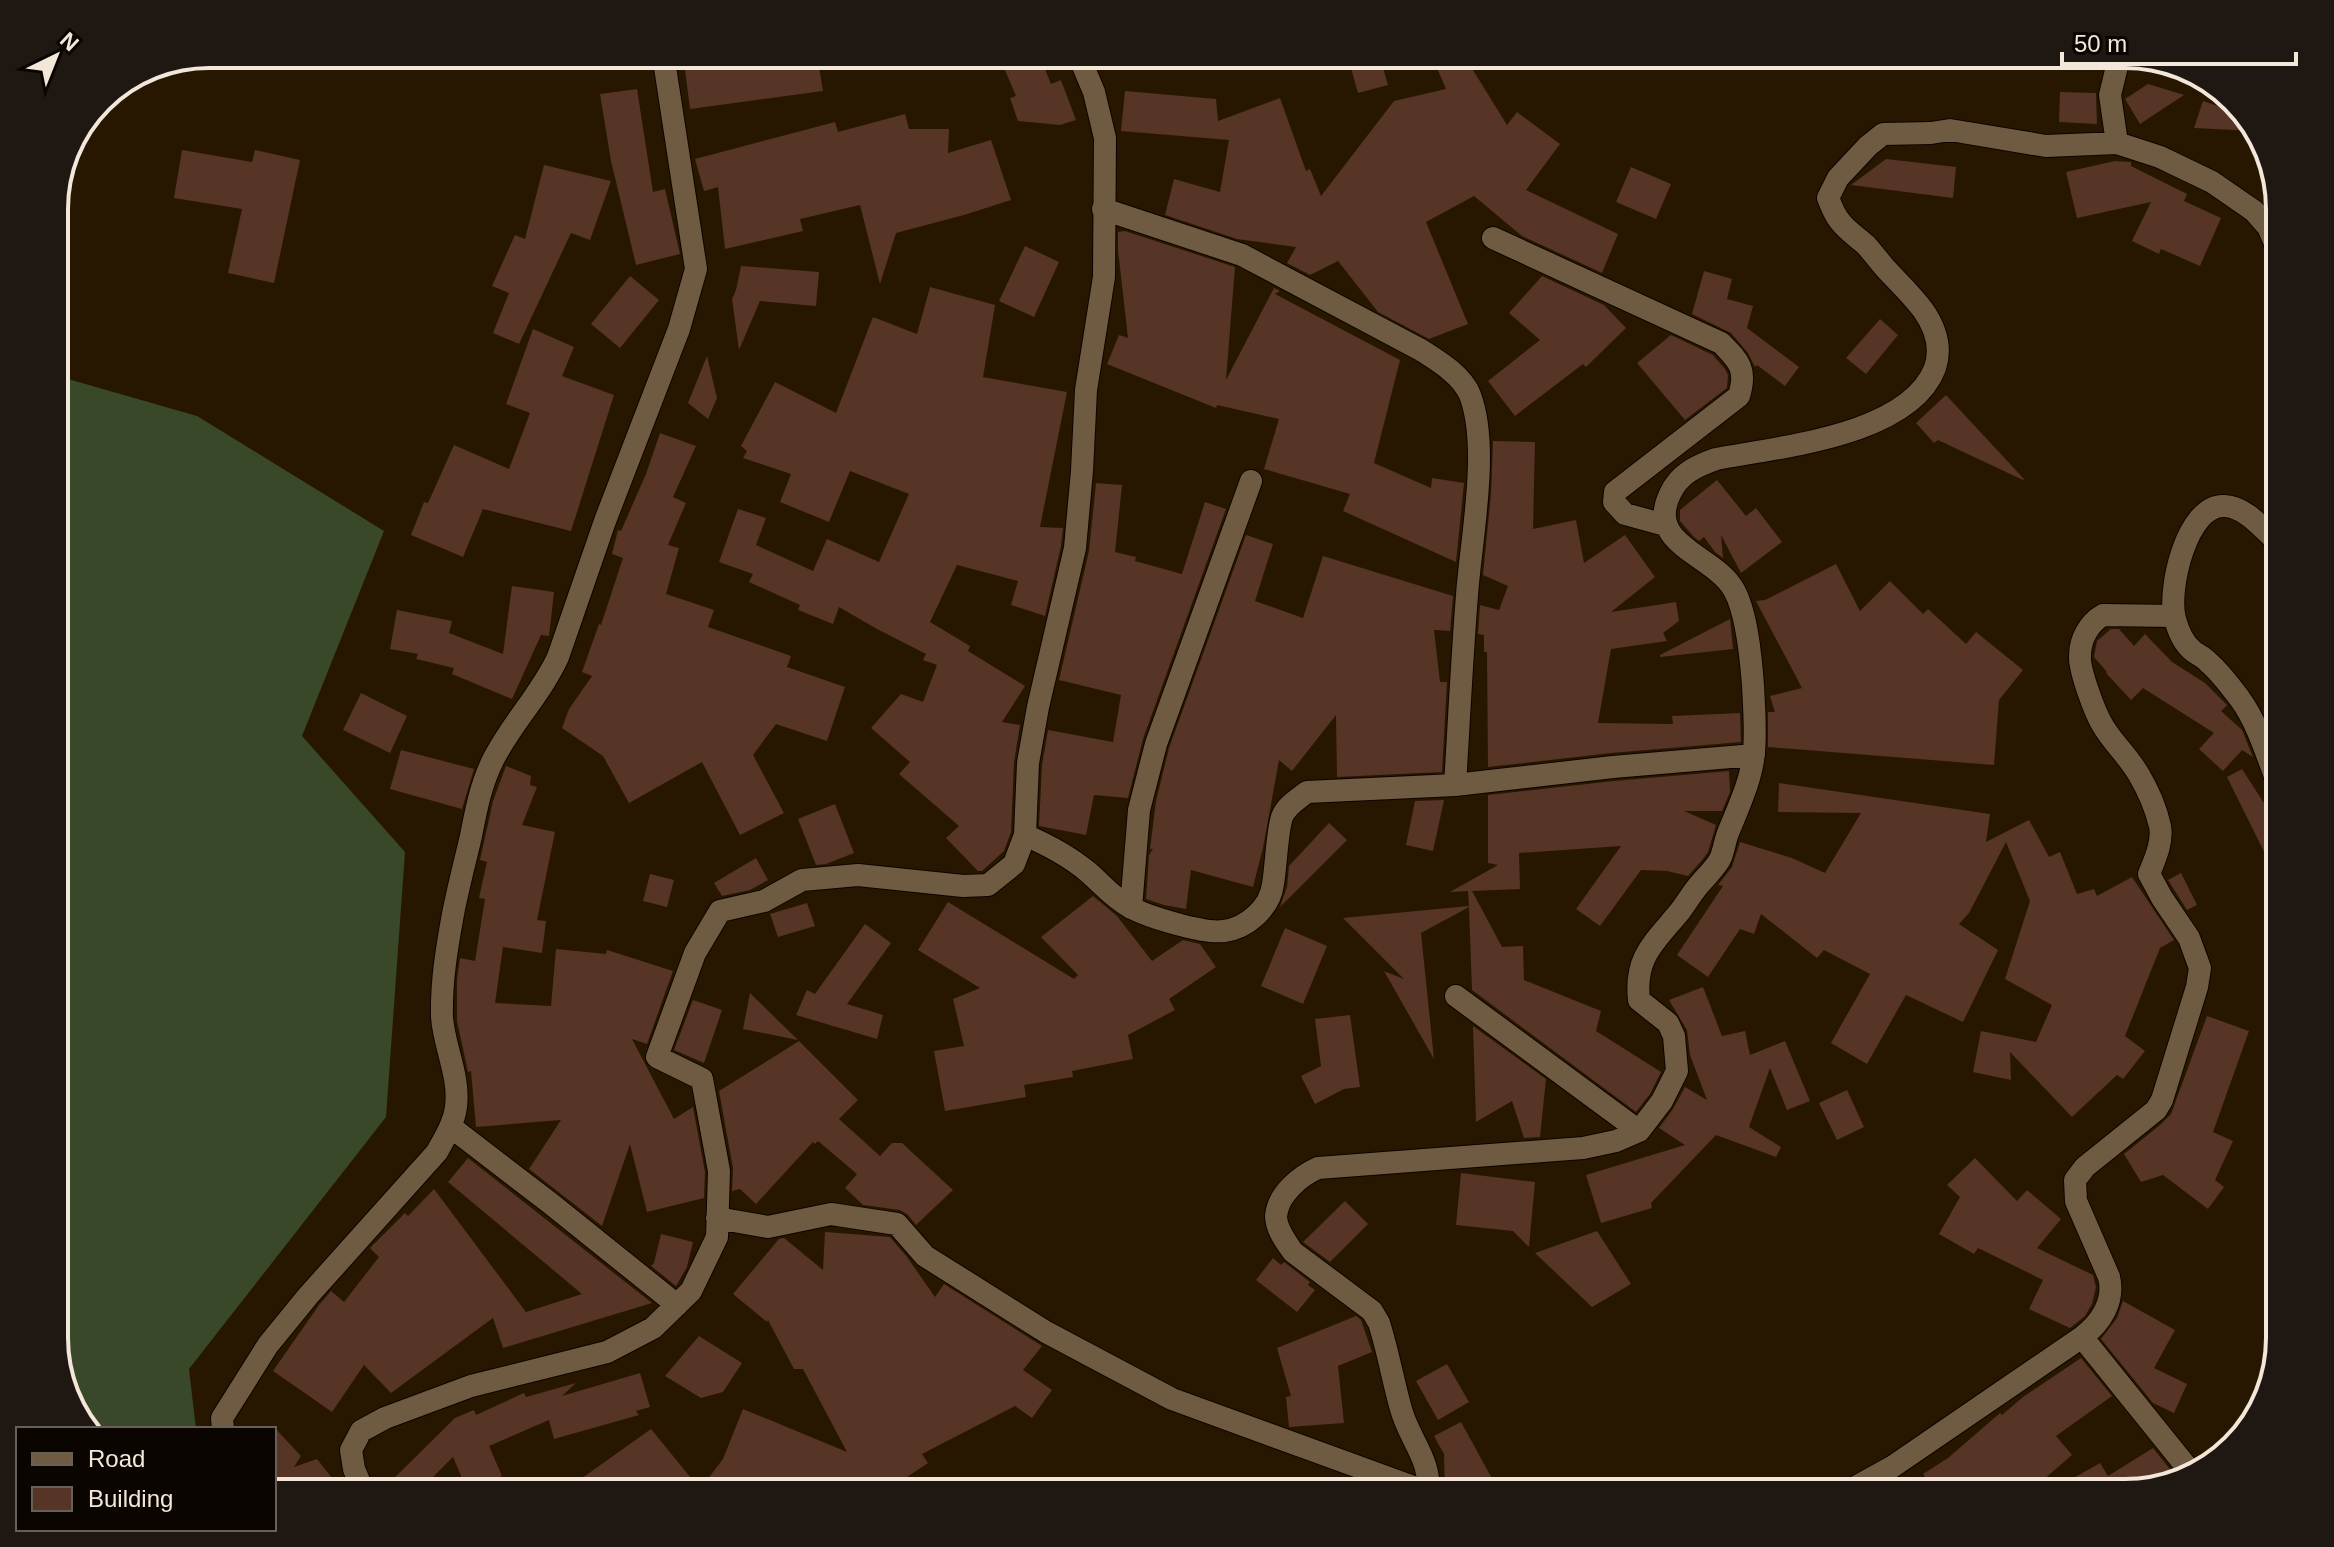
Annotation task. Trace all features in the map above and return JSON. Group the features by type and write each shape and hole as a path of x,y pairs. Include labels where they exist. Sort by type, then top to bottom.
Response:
{"street":[{"path":"223,1427 222,1418 268,1345 437,1152 451,1127 456,1106 455,1078 442,1017 443,970 453,911 481,790 503,742 558,657 605,521 679,329 696,269 665,68"},
{"path":"358,1479 351,1450 361,1431 385,1418 471,1386 607,1352 653,1328 691,1291 717,1237 719,1171 702,1079 657,1057 695,953 720,911 764,901 802,880 858,875 963,886 988,885 1014,864 1025,835 1028,763 1038,707 1075,548 1086,390 1104,277 1105,138 1094,92 1084,68"},
{"path":"2117,68 2110,95 2117,143"},
{"path":"1430,1479 1401,1409 1379,1323 1372,1311 1293,1252 1278,1227 1276,1216 1281,1201 1294,1184 1304,1174 1318,1168 1583,1148 1616,1141 1639,1131 1671,1086 1678,1057 1674,1036 1668,1023 1639,1000 1637,982 1640,966 1654,942 1721,859 1754,755 1752,678 1745,624 1736,592 1728,580 1674,538 1665,525 1663,512 1675,485 1686,472 1716,459 1820,439 1878,421 1920,391 1936,363 1938,348 1928,319 1867,247 1838,219 1828,198 1838,178 1883,134 1950,130 2046,146 2117,143 2160,157 2212,182 2254,211 2266,225"},
{"path":"1103,209 1242,255 1421,350 1448,369 1468,391 1477,419 1479,439 1455,785"},
{"path":"1493,238 1721,343 1738,359 1744,379 1739,396 1615,492 1614,502 1625,514 1665,525"},
{"path":"1131,908 1139,810 1156,744 1251,481"},
{"path":"2266,532 2238,509 2225,506 2206,512 2196,523 2186,544 2177,571 2174,595 2174,616 2191,649 2208,661 2242,702 2266,754"},
{"path":"1870,1479 2091,1330 2102,1316 2112,1290 2076,1201 2075,1180 2085,1167 2156,1110 2162,1100 2200,968 2189,938 2149,874 2161,829 2151,799 2130,760 2103,726 2092,703 2080,656 2087,630 2093,621 2103,615 2174,616"},
{"path":"1025,835 1057,849 1131,908 1186,926 1222,932 1241,927 1259,914 1272,890 1282,817 1292,802 1307,792 1455,785 1754,755"},
{"path":"1456,996 1639,1131"},
{"path":"451,1127 677,1305"},
{"path":"717,1218 768,1227 831,1214 897,1224 925,1256 1046,1332 1172,1399 1391,1479"},
{"path":"2082,1337 2185,1465"}],"green space":[{"path":"68,379 197,416 384,531 302,736 405,852 386,1117 189,1369 196,1427 100,1427 79,1392 69,1356"}],"building":[{"path":"685,68 819,68 823,91 690,109"},
{"path":"1004,68 1045,68 1051,84 1061,80 1076,120 1060,125 1018,121 1010,98 1016,96"},
{"path":"1351,68 1383,68 1388,85 1358,93"},
{"path":"1437,68 1472,68 1507,125 1517,112 1560,144 1526,190 1618,234 1602,273 1522,236 1474,196 1426,222 1468,324 1429,339 1378,312 1338,261 1310,275 1287,263 1296,247 1237,239 1165,215 1174,179 1220,192 1229,140 1121,131 1125,91 1216,99 1218,121 1280,98 1306,171 1310,169 1321,196 1394,101 1446,89"},
{"path":"2148,84 2184,95 2140,124 2125,99"},
{"path":"637,89 653,192 665,189 680,254 636,265 611,161 600,94"},
{"path":"2060,92 2096,93 2097,124 2059,122"},
{"path":"2203,101 2223,108 2241,130 2194,128"},
{"path":"905,114 909,129 949,129 948,153 991,140 1011,200 896,233 880,284 860,205 800,219 803,231 725,249 718,187 704,191 695,159 835,122 838,132"},
{"path":"182,150 252,162 255,150 300,160 274,283 228,273 242,209 174,198"},
{"path":"1886,159 1956,167 1953,198 1851,185"},
{"path":"2115,161 2131,162 2131,166 2187,194 2184,201 2221,218 2200,266 2161,249 2159,254 2132,241 2151,202 2077,218 2066,172"},
{"path":"544,165 611,181 590,240 571,233 519,344 493,333 509,293 492,286 515,235 525,239"},
{"path":"1631,167 1671,184 1656,219 1616,202"},
{"path":"1125,231 1235,267 1226,380 1274,288 1280,291 1275,294 1400,360 1374,463 1431,488 1432,478 1464,483 1456,562 1343,511 1350,494 1264,469 1279,419 1217,405 1216,408 1107,364 1119,335 1128,338 1118,250 1118,232"},
{"path":"1025,246 1059,262 1034,317 999,301"},
{"path":"741,266 819,272 816,306 760,301 739,350 732,299"},
{"path":"1704,271 1732,279 1727,299 1753,306 1747,328 1799,367 1785,386 1757,365 1755,367 1731,333 1692,314"},
{"path":"630,276 659,300 620,348 591,324"},
{"path":"1542,276 1604,305 1626,328 1586,367 1583,364 1515,416 1488,381 1540,340 1509,313"},
{"path":"930,287 995,305 983,377 1067,392 1040,527 1063,528 1045,616 1011,605 1018,581 957,565 930,622 970,646 968,651 1025,686 1002,722 1020,725 1014,762 1011,832 1004,851 982,871 978,871 946,838 959,826 899,774 910,762 871,728 901,694 923,702 937,665 923,660 926,654 839,607 833,624 798,610 800,605 749,582 753,574 719,562 738,509 766,518 756,545 813,571 827,539 879,562 909,494 850,471 829,522 780,502 791,474 743,458 747,451 741,446 775,382 836,413 873,317 917,334"},
{"path":"1880,319 1898,335 1866,374 1846,358"},
{"path":"533,329 574,347 562,376 614,395 571,531 483,509 463,557 411,535 424,502 428,503 454,445 509,469 530,413 506,404"},
{"path":"1671,335 1713,355 1728,375 1727,388 1685,420 1637,363"},
{"path":"707,356 717,398 708,419 688,403"},
{"path":"1946,395 2023,480 1938,440 1934,443 1916,423"},
{"path":"660,433 696,446 673,497 686,503 668,545 679,548 666,594 714,610 708,627 791,656 787,667 845,687 827,741 776,724 753,755 784,813 740,835 702,762 629,803 603,756 562,728 569,709 592,676 582,672 623,558 612,554 618,530 621,531 646,474"},
{"path":"1493,441 1535,442 1533,529 1576,520 1584,563 1625,535 1655,577 1611,612 1676,602 1679,621 1663,633 1667,641 1611,649 1598,723 1673,724 1672,716 1740,713 1741,742 1488,767 1487,652 1484,652 1484,635 1478,634 1480,605 1499,610 1508,586 1483,575"},
{"path":"1717,480 1746,516 1756,508 1782,542 1741,573 1721,535 1723,558 1704,537 1699,541 1680,521 1680,510"},
{"path":"1096,483 1122,485 1115,552 1182,574 1205,502 1226,509 1143,739 1128,798 1094,795 1086,835 1039,826 1042,765 1048,730 1113,742 1121,695 1059,680 1089,551"},
{"path":"1246,535 1273,544 1255,601 1303,618 1323,556 1453,596 1450,631 1434,630 1440,682 1447,682 1442,772 1337,777 1336,715 1292,771 1279,760 1253,887 1191,870 1186,909 1164,905 1146,899 1156,801 1169,748"},
{"path":"1836,564 1860,611 1890,581 1923,614 1928,609 1966,644 1976,632 2023,670 1999,700 1994,765 1768,747 1768,712 1775,712 1770,696 1802,688 1756,601 1765,600"},
{"path":"512,586 554,592 549,636 541,635 512,699 452,674 454,668 416,659 418,654 390,649 397,610 452,621 449,633 503,654"},
{"path":"1730,619 1733,649 1660,657 1660,655"},
{"path":"2111,629 2119,629 2134,646 2145,634 2172,662 2205,683 2227,705 2221,711 2242,730 2253,757 2242,750 2223,771 2199,749 2214,733 2143,688 2131,700 2094,657 2097,641"},
{"path":"361,693 407,716 390,753 343,730"},
{"path":"401,750 474,769 462,809 390,789"},
{"path":"506,766 531,776 530,785 537,787 522,825 555,832 537,920 546,921 542,953 503,947 495,1003 551,1006 556,949 606,954 607,950 673,971 647,1044 632,1039 674,1119 693,1107 705,1172 704,1198 647,1212 630,1144 602,1226 529,1169 561,1120 476,1127 471,1071 468,1072 457,1021 457,979 460,958 475,961 485,899 479,898 487,862 480,860 493,801"},
{"path":"2242,769 2266,806 2266,856 2227,777"},
{"path":"1729,771 1730,792 1722,811 1684,811 1716,825 1703,859 1688,876 1641,870 1600,926 1576,909 1621,846 1519,853 1520,889 1472,891 1502,947 1523,946 1524,980 1601,1011 1596,1031 1661,1072 1636,1112 1472,990 1469,907 1421,933 1434,1059 1384,971 1404,979 1343,918 1469,906 1468,891 1450,892 1498,865 1488,863 1488,795"},
{"path":"1779,783 1990,814 1986,842 2029,820 2049,857 2060,852 2077,894 2094,889 2097,896 2132,877 2174,940 2160,948 2125,1036 2145,1051 2123,1079 2117,1075 2072,1117 2010,1052 2011,1080 1973,1072 1981,1031 2036,1042 2052,1005 2005,979 2030,901 2006,842 1969,913 1959,924 1998,950 1963,1022 1906,995 1867,1064 1831,1043 1870,974 1824,950 1817,958 1761,914 1754,934 1740,929 1708,977 1677,955 1723,886 1718,885 1732,867 1740,842 1792,858 1825,873 1861,813 1778,812"},
{"path":"1444,800 1433,851 1406,845 1415,801"},
{"path":"835,804 854,853 816,865 798,819"},
{"path":"1329,823 1347,840 1280,907 1287,887 1289,866"},
{"path":"756,858 768,880 750,890 722,896 714,883"},
{"path":"2181,873 2197,905 2187,910 2168,880"},
{"path":"650,874 674,880 667,907 643,901"},
{"path":"1093,896 1117,916 1152,961 1183,940 1200,944 1216,967 1169,999 1175,1010 1128,1035 1133,1059 1072,1071 1073,1077 1024,1085 1026,1097 945,1111 934,1051 964,1046 953,999 980,988 918,950 948,902 1074,979 1078,975 1041,937"},
{"path":"807,903 815,926 778,937 770,914"},
{"path":"865,924 891,943 847,1004 883,1015 877,1039 796,1015 807,990 815,994"},
{"path":"1285,928 1327,946 1303,1004 1261,986"},
{"path":"1703,987 1722,1036 1745,1031 1750,1055 1785,1041 1810,1101 1787,1110 1770,1068 1749,1127 1781,1147 1776,1157 1716,1135 1651,1203 1652,1208 1601,1223 1586,1175 1685,1145 1659,1128 1685,1087 1707,1100 1690,1055 1687,1030 1669,1000"},
{"path":"750,993 798,1040 743,1029"},
{"path":"693,1000 722,1010 704,1063 674,1050"},
{"path":"1350,1015 1360,1087 1344,1089 1315,1104 1301,1076 1321,1066 1315,1019"},
{"path":"2207,1016 2249,1031 2213,1132 2233,1141 2215,1180 2224,1187 2208,1209 2163,1175 2141,1182 2124,1154 2171,1114"},
{"path":"1473,1026 1546,1079 1540,1137 1524,1138 1512,1101 1476,1122"},
{"path":"799,1041 858,1100 839,1119 880,1156 892,1143 902,1143 953,1190 916,1225 900,1210 863,1205 845,1188 857,1174 818,1141 813,1142 756,1204 740,1189 732,1191 733,1168 719,1091"},
{"path":"1847,1090 1864,1127 1837,1140 1819,1103"},
{"path":"468,1158 652,1303 503,1348 493,1318 391,1393 364,1365 332,1412 273,1371 331,1291 344,1302 379,1257 370,1248 434,1189 526,1312 582,1294 448,1182"},
{"path":"1975,1158 2017,1201 2027,1190 2061,1219 2037,1248 2093,1275 2096,1287 2092,1304 2085,1316 2070,1328 2029,1309 2043,1280 1978,1248 1974,1254 1939,1234 1960,1197 1947,1185"},
{"path":"1461,1173 1535,1182 1529,1247 1513,1231 1456,1225"},
{"path":"1345,1201 1368,1224 1330,1262 1303,1242"},
{"path":"1597,1231 1631,1284 1592,1307 1535,1253"},
{"path":"825,1232 890,1237 935,1297 944,1284 1042,1346 1023,1370 1052,1390 1032,1418 1015,1406 922,1454 928,1463 904,1479 708,1479 723,1459 743,1409 847,1452 803,1369 794,1369 768,1320 733,1294 779,1239 784,1238 823,1270"},
{"path":"661,1234 693,1242 687,1267 676,1286 651,1266"},
{"path":"1273,1258 1281,1265 1284,1262 1310,1282 1308,1285 1315,1290 1297,1312 1256,1280"},
{"path":"2123,1301 2175,1330 2154,1368 2187,1384 2174,1413 2153,1403 2101,1339 2117,1318"},
{"path":"1356,1316 1361,1320 1372,1352 1338,1366 1344,1423 1289,1427 1286,1397 1291,1396 1277,1348"},
{"path":"699,1336 742,1363 723,1392 701,1398 665,1376"},
{"path":"2081,1358 2112,1396 2056,1436 2072,1455 2044,1479 1926,1479 1923,1474 1948,1458 2023,1397"},
{"path":"1447,1364 1469,1402 1438,1420 1416,1381"},
{"path":"640,1373 650,1407 636,1411 639,1415 554,1439 549,1420 489,1446 502,1476 494,1479 462,1479 453,1457 431,1479 393,1479 455,1418 474,1410 476,1415 524,1393 526,1397 576,1383 562,1396"},
{"path":"1461,1422 1492,1479 1445,1479 1444,1454 1434,1436"},
{"path":"276,1429 301,1456 294,1467 317,1459 332,1478 276,1479"},
{"path":"651,1429 692,1479 581,1479"},
{"path":"2153,1448 2172,1471 2134,1479 2072,1479 2100,1463 2108,1476"}]}
